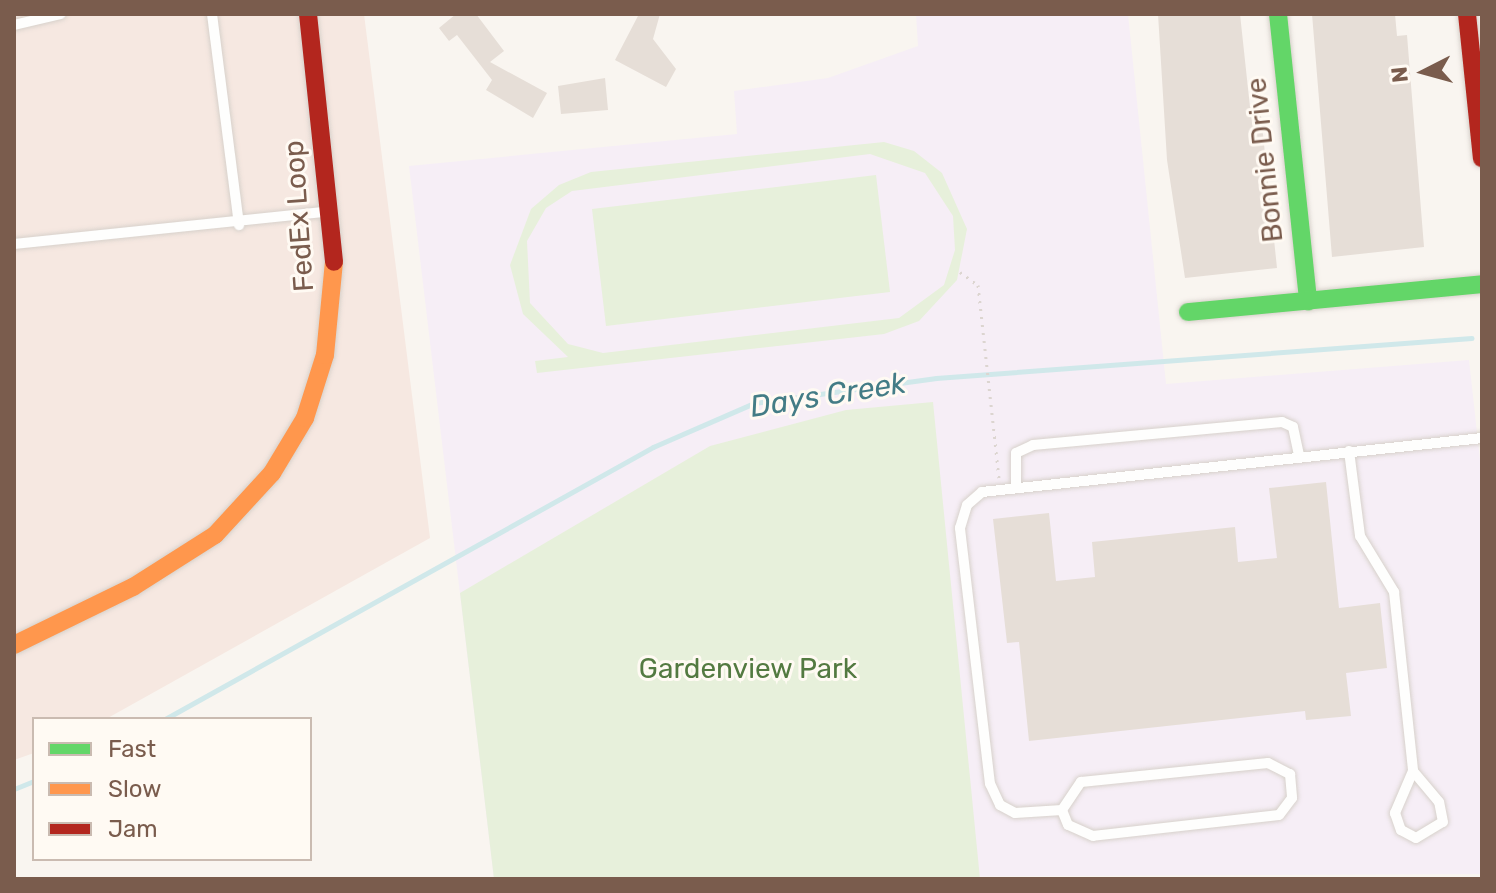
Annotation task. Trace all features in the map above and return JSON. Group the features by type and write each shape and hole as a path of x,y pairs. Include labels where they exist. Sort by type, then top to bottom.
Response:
{"street":[{"name":"FedEx Loop","path":"14,645 184,557 236,516 272,473 305,418 325,355 335,270 308,14"},
{"name":"Bonnie Drive","path":"1278,14 1308,301"},
{"path":"1467,14 1482,158"},
{"path":"1188,312 1482,284"}],"lane":[{"path":"14,25 61,14"},
{"path":"212,14 239,225"},
{"path":"14,244 239,225 331,212"},
{"path":"1016,487 1016,453 1033,445 1282,422 1293,427 1299,456"},
{"path":"1062,810 1015,813 1000,805 990,784 960,528 967,505 982,492 1000,489 1482,438"},
{"path":"1349,451 1360,536 1394,592 1413,771 1442,812 1436,833 1424,837 1401,830 1395,813 1413,771"},
{"path":"1268,763 1290,774 1292,798 1279,815 1093,836 1068,825 1062,810 1081,782 1268,763"}],"path":[{"path":"960,272 978,285 986,402 1000,489"}],"shaded area":[{"path":"14,14 364,14 430,538 110,717 32,717 32,754 14,760"},
{"path":"916,14 1128,14 1166,384 1469,360 1482,478 1482,874 494,879 409,166 737,134 734,91 828,78 918,46"}],"green space":[{"path":"884,142 914,151 942,173 967,229 957,280 919,321 884,334 537,373 535,361 568,357 523,314 510,265 531,209 559,185 591,172","holes":["870,154 925,173 953,216 955,250 944,285 899,318 603,353 568,344 530,303 527,241 546,208 572,191"]},
{"path":"876,175 890,292 606,326 592,209"},
{"name":"Gardenview Park","path":"933,402 980,879 494,879 460,593 710,446 846,410"}],"building":[{"path":"456,14 476,14 504,51 490,62 547,93 533,118 486,90 492,80 457,35 449,41 439,28"},
{"path":"639,14 660,14 653,39 676,69 666,87 615,60"},
{"path":"1158,14 1240,14 1250,107 1260,106 1277,268 1185,278 1167,160"},
{"path":"1312,14 1395,14 1397,36 1407,35 1424,247 1332,257"},
{"path":"605,78 608,110 561,114 558,86"},
{"path":"1326,482 1339,608 1380,603 1387,668 1346,673 1351,716 1306,720 1305,711 1029,741 1019,642 1007,643 993,519 1049,513 1056,581 1095,577 1092,542 1235,527 1238,562 1277,558 1269,488"}],"waterway":[{"name":"Days Creek","path":"169,717 653,447 754,403 936,378 1472,338"},
{"name":"Days Creek","path":"14,789 32,782"}],"traffic: fast":[{"path":"1278,14 1308,301"},
{"path":"1188,312 1482,284"}],"traffic: slow":[{"path":"14,645 133,587 215,535 272,473 305,418 325,355 334,262"}],"traffic: jam":[{"path":"308,14 334,262"},
{"path":"1467,14 1482,158"}]}
